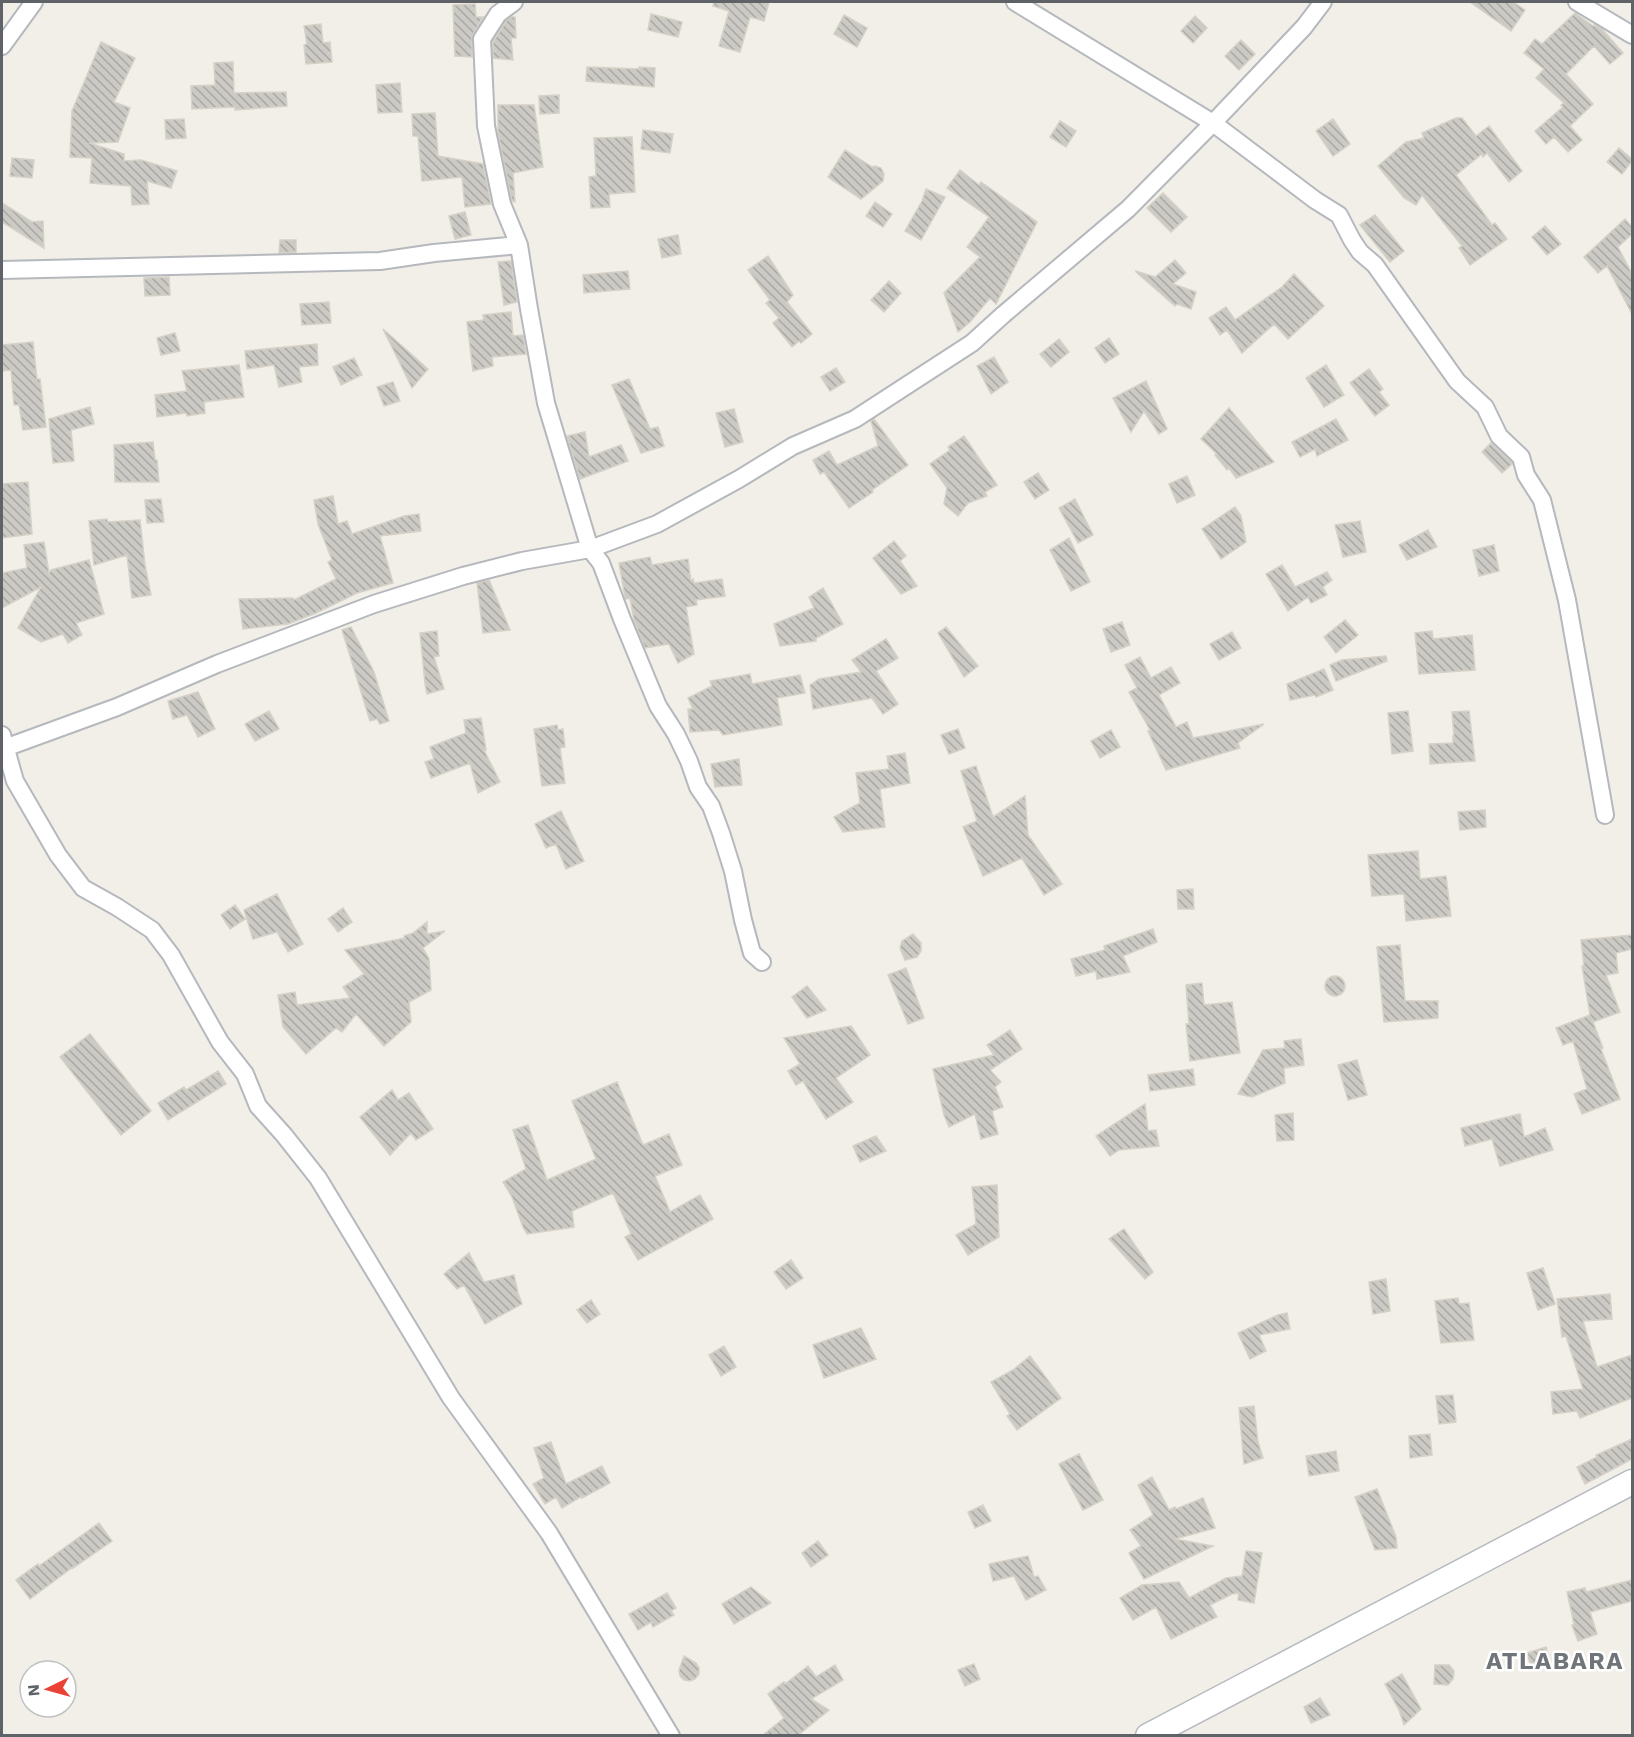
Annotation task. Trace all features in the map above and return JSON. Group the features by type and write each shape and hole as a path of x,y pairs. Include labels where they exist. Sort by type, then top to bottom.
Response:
{"street":[{"path":"2,46 34,2"},
{"path":"514,2 498,14 482,39 486,126 502,204 519,244 546,403 590,549 601,563 658,706 676,734 689,760 698,787 711,806 733,871 752,953 762,962"},
{"path":"1015,2 1213,123 1315,200 1339,215 1360,252 1375,265 1457,381 1485,407 1499,436 1521,458 1526,475 1542,500 1567,600 1605,815"},
{"path":"671,1736 549,1533 451,1398 318,1178 258,1106 244,1074 220,1042 171,955 152,930 83,888 58,855 15,781 3,744 117,707 217,664 374,604 463,576 522,561 590,549 657,524 739,479 792,446 855,419 972,343 1128,209 1304,27 1323,2"},
{"path":"1577,2 1632,35"},
{"path":"2,270 380,261 519,244"},
{"path":"1148,1736 1632,1482"}],"building":[{"path":"714,2 769,2 764,21 750,17 740,52 719,46 729,11 713,6"},
{"path":"1470,2 1513,2 1525,10 1511,31"},
{"path":"475,4 476,17 483,17 473,34 472,57 455,56 453,5"},
{"path":"1575,13 1593,26 1602,29 1623,53 1610,64 1594,46 1566,74 1593,104 1570,126 1582,140 1568,152 1554,137 1546,144 1535,131 1563,107 1561,105 1564,103 1536,78 1544,69 1524,53 1535,39 1542,44"},
{"path":"651,14 682,22 678,37 648,30"},
{"path":"844,15 867,28 857,47 834,34"},
{"path":"1195,16 1207,28 1193,43 1181,31"},
{"path":"511,17 515,17 516,38 511,38 513,60 493,58 493,42"},
{"path":"321,24 323,43 330,42 332,62 306,64 304,45 307,44 304,26"},
{"path":"1241,40 1255,54 1239,70 1225,56"},
{"path":"101,42 135,58 114,102 130,108 118,142 89,143 124,154 124,161 141,160 177,171 171,188 147,181 149,204 132,205 131,186 90,183 92,158 70,157 72,111"},
{"path":"233,62 234,93 286,92 287,106 235,110 235,107 192,109 191,86 215,85 214,63"},
{"path":"587,67 655,68 654,87 586,81"},
{"path":"400,83 402,112 378,113 376,85"},
{"path":"559,95 559,113 540,114 539,96"},
{"path":"498,105 534,105 543,167 513,173 515,202 512,201 498,133"},
{"path":"435,113 438,156 483,164 491,204 465,207 462,177 422,181 418,136 413,136 412,114"},
{"path":"1456,118 1462,118 1476,136 1489,126 1522,171 1509,182 1487,153 1483,157 1482,154 1456,175 1492,225 1495,223 1507,239 1470,265 1459,248 1462,246 1422,195 1416,205 1404,198 1378,166 1406,142 1424,138 1422,133"},
{"path":"184,119 186,138 166,139 165,120"},
{"path":"1333,119 1350,144 1333,156 1316,131"},
{"path":"1060,121 1076,131 1066,147 1050,137"},
{"path":"643,130 673,134 670,153 641,149"},
{"path":"632,137 635,192 609,194 610,207 591,208 589,177 596,176 594,138"},
{"path":"1619,148 1632,159 1622,174 1607,162"},
{"path":"845,150 872,167 881,168 884,174 883,181 861,199 828,177"},
{"path":"12,158 34,160 32,178 10,176"},
{"path":"960,170 979,185 981,182 1037,222 996,304 990,298 970,322 958,332 944,293 980,257 967,247 989,217 947,188"},
{"path":"926,189 945,197 921,240 905,231"},
{"path":"1163,193 1187,217 1171,232 1147,208"},
{"path":"875,202 892,214 883,227 866,216"},
{"path":"2,203 32,222 43,221 44,248 2,222"},
{"path":"465,212 471,235 455,239 449,216"},
{"path":"1375,215 1404,251 1390,262 1360,225"},
{"path":"1625,219 1632,227 1632,234 1618,247 1632,274 1632,314 1607,266 1598,273 1584,257"},
{"path":"1545,226 1561,244 1547,255 1532,237"},
{"path":"678,235 681,254 662,258 658,239"},
{"path":"280,240 296,240 296,252 279,253"},
{"path":"768,256 793,295 787,302 812,334 792,347 773,323 779,318 766,303 770,300 748,270"},
{"path":"1175,260 1186,273 1173,284 1196,292 1191,309 1177,304 1175,306 1136,272 1155,277"},
{"path":"511,261 517,302 504,305 498,262"},
{"path":"628,271 630,289 584,293 583,275"},
{"path":"1294,274 1324,306 1288,339 1274,324 1242,353 1227,330 1220,335 1209,318 1226,307 1235,320 1282,287"},
{"path":"169,277 170,295 145,296 144,278"},
{"path":"889,281 901,293 884,312 871,300"},
{"path":"329,302 331,323 302,325 300,304"},
{"path":"511,312 513,336 523,335 526,354 492,357 493,366 473,371 467,322 484,320 483,315"},
{"path":"383,329 428,369 412,388"},
{"path":"175,333 180,351 161,355 157,338"},
{"path":"1109,338 1119,354 1105,363 1095,348"},
{"path":"1059,339 1069,352 1051,367 1040,354"},
{"path":"33,342 46,427 23,430 19,405 14,405 11,370 2,371 2,345"},
{"path":"317,344 318,365 299,367 302,382 279,387 274,365 247,369 245,351"},
{"path":"994,357 1008,382 991,394 977,366"},
{"path":"354,358 362,375 341,385 333,367"},
{"path":"239,365 244,397 204,402 205,413 157,417 155,395 187,391 182,371"},
{"path":"1326,365 1344,395 1324,407 1306,378"},
{"path":"836,368 845,382 830,391 821,377"},
{"path":"1369,369 1383,389 1379,392 1389,405 1375,416 1350,383"},
{"path":"629,379 650,429 658,427 664,446 641,453 612,385"},
{"path":"1146,381 1167,429 1159,434 1144,411 1131,432 1113,398"},
{"path":"393,382 400,401 384,406 377,387"},
{"path":"90,407 94,424 71,430 74,461 53,463 49,419"},
{"path":"1229,408 1274,462 1236,478 1215,455 1217,454 1201,439"},
{"path":"734,409 743,442 725,447 716,413"},
{"path":"874,419 908,465 849,508 824,472 820,474 813,460 829,451 837,465 878,446 871,421"},
{"path":"1336,419 1348,440 1317,456 1315,449 1300,457 1292,442"},
{"path":"585,432 589,457 621,445 628,461 580,479 567,436"},
{"path":"964,436 997,485 985,492 987,496 968,503 958,516 944,504 947,488 930,464 950,450 948,447"},
{"path":"153,442 159,482 115,482 114,445"},
{"path":"1491,443 1512,463 1502,473 1482,452"},
{"path":"1038,473 1049,490 1035,499 1024,482"},
{"path":"1187,476 1195,495 1177,503 1169,484"},
{"path":"28,482 32,534 2,538 2,484"},
{"path":"333,496 338,524 347,521 352,534 404,516 419,514 421,531 380,536 393,583 357,593 288,624 243,629 239,599 293,598 294,600 336,579 328,562 332,560 318,524 314,500"},
{"path":"161,499 164,522 147,523 145,500"},
{"path":"1075,499 1093,535 1078,543 1059,508"},
{"path":"1235,507 1241,516 1246,542 1221,559 1202,529"},
{"path":"107,519 108,522 140,520 151,595 132,598 127,555 94,565 89,521"},
{"path":"1360,521 1366,552 1343,557 1335,525"},
{"path":"1428,530 1437,547 1407,560 1399,545"},
{"path":"1069,538 1090,582 1071,591 1050,550"},
{"path":"894,541 906,556 900,561 917,586 901,594 873,558"},
{"path":"44,542 49,573 51,570 89,560 104,614 76,623 82,635 68,643 63,634 41,642 18,628 41,587 2,608 2,573 27,568 24,545"},
{"path":"1494,545 1499,571 1479,576 1473,550"},
{"path":"650,557 652,565 688,559 691,581 693,579 694,583 722,579 725,596 696,600 697,605 686,607 694,654 678,663 669,644 645,648 634,620 630,598 625,597 619,563"},
{"path":"1282,565 1295,587 1327,572 1332,580 1323,587 1327,595 1311,603 1308,597 1288,611 1266,574"},
{"path":"489,580 510,630 483,633 477,583"},
{"path":"823,588 843,624 816,638 816,641 780,646 774,624 814,608 809,597"},
{"path":"1345,620 1358,635 1336,653 1324,637"},
{"path":"1122,622 1130,645 1111,652 1103,629"},
{"path":"351,627 374,672 389,721 380,724 377,719 370,721 342,630"},
{"path":"946,627 978,666 964,677 938,633"},
{"path":"437,631 439,656 434,657 444,689 427,694 420,633"},
{"path":"1432,631 1433,639 1472,635 1475,670 1419,674 1415,633"},
{"path":"1232,632 1241,648 1219,660 1210,644"},
{"path":"886,639 898,658 876,671 898,704 883,714 872,698 813,709 810,685 819,679 861,672 852,660"},
{"path":"1386,656 1387,661 1336,681 1330,665 1342,660"},
{"path":"1140,657 1151,678 1171,667 1180,683 1159,695 1176,727 1187,722 1193,738 1264,724 1238,743 1240,748 1166,770 1148,731 1150,730 1129,692 1137,688 1125,665"},
{"path":"1324,669 1333,690 1316,697 1315,695 1290,700 1287,684"},
{"path":"750,674 752,684 800,675 805,693 777,698 782,725 723,735 719,730 690,732 688,709 693,709 688,698 712,686 710,681"},
{"path":"198,692 215,729 198,737 187,715 173,719 168,701"},
{"path":"269,711 279,729 255,741 245,724"},
{"path":"1408,711 1413,751 1392,754 1388,713"},
{"path":"1469,711 1475,761 1430,764 1429,744 1453,743 1452,712"},
{"path":"481,718 486,750 484,750 500,782 478,793 470,763 431,778 425,762 434,759 430,747 466,733 464,720"},
{"path":"557,725 558,730 563,729 565,747 560,748 565,783 542,786 534,729"},
{"path":"958,729 965,748 949,754 941,735"},
{"path":"1111,730 1120,747 1100,758 1091,741"},
{"path":"905,753 910,783 880,789 885,827 843,832 834,817 860,803 856,773 889,769 887,756"},
{"path":"739,759 742,785 715,787 711,764"},
{"path":"976,766 993,817 1025,796 1028,835 1062,884 1044,895 1022,858 983,876 963,827 977,821 961,771"},
{"path":"1485,810 1486,827 1460,830 1458,812"},
{"path":"561,811 584,861 566,869 556,844 546,848 535,824"},
{"path":"1418,851 1420,879 1446,876 1451,916 1406,921 1404,894 1372,896 1368,855"},
{"path":"1193,889 1194,909 1178,909 1177,890"},
{"path":"277,894 303,944 288,952 277,932 253,939 244,910"},
{"path":"235,905 245,919 230,929 221,915"},
{"path":"343,908 352,922 338,932 328,919"},
{"path":"427,922 427,934 445,931 423,948 429,959 431,990 409,1002 411,1022 384,1046 356,1014 342,1032 336,1028 306,1054 283,1027 278,995 295,992 297,1005 350,998 343,987 364,974 345,950 405,938 404,936 413,933"},
{"path":"1153,929 1157,942 1123,956 1130,972 1097,979 1096,971 1076,976 1071,959 1105,950 1104,946"},
{"path":"913,934 921,943 921,951 917,957 905,960 900,948 902,941"},
{"path":"1632,935 1632,949 1616,953 1618,973 1606,975 1620,1012 1593,1022 1620,1099 1582,1114 1574,1094 1587,1089 1573,1041 1563,1045 1556,1028 1590,1015 1582,966 1584,966 1581,940"},
{"path":"1400,945 1405,1001 1438,1001 1438,1018 1384,1022 1377,947"},
{"path":"906,968 924,1018 908,1024 888,975"},
{"path":"1335,976 1342,979 1345,986 1342,993 1335,996 1328,993 1325,986 1328,979"},
{"path":"1202,983 1204,1005 1232,1002 1240,1053 1190,1061 1186,1024 1189,1024 1186,985"},
{"path":"807,986 826,1010 807,1018 792,997"},
{"path":"851,1026 870,1055 836,1078 853,1102 826,1119 803,1081 796,1085 788,1071 800,1064 784,1038"},
{"path":"1010,1030 1022,1049 990,1070 1001,1082 995,1087 1003,1107 992,1111 998,1134 981,1139 975,1114 949,1127 933,1069 994,1055 987,1045"},
{"path":"90,1034 151,1111 121,1135 60,1057"},
{"path":"1301,1039 1304,1065 1284,1068 1285,1083 1252,1097 1238,1094 1263,1050 1285,1048 1284,1041"},
{"path":"1357,1060 1367,1095 1348,1100 1338,1065"},
{"path":"1193,1069 1195,1085 1150,1091 1148,1075"},
{"path":"218,1071 226,1084 168,1120 158,1103 184,1087 186,1090"},
{"path":"617,1082 643,1145 669,1134 682,1165 655,1176 670,1212 700,1195 713,1219 638,1260 625,1237 631,1234 613,1193 572,1211 574,1227 527,1234 512,1197 503,1182 526,1169 513,1130 528,1125 547,1180 596,1159 572,1101"},
{"path":"392,1090 398,1100 409,1093 433,1129 416,1140 411,1133 390,1155 360,1117"},
{"path":"1145,1104 1148,1131 1156,1130 1159,1146 1119,1150 1110,1156 1096,1136"},
{"path":"1293,1113 1294,1140 1277,1141 1275,1115"},
{"path":"1520,1114 1524,1137 1545,1128 1553,1150 1500,1166 1492,1139 1465,1146 1461,1128"},
{"path":"876,1136 886,1151 860,1162 853,1146"},
{"path":"997,1185 999,1237 968,1255 956,1235 976,1224 972,1187"},
{"path":"1124,1229 1153,1272 1145,1279 1109,1239"},
{"path":"469,1253 484,1282 514,1275 522,1304 485,1324 464,1285 457,1289 444,1274"},
{"path":"791,1260 803,1278 786,1289 774,1272"},
{"path":"1543,1268 1555,1304 1538,1310 1527,1273"},
{"path":"1386,1279 1390,1311 1373,1314 1369,1282"},
{"path":"1610,1294 1612,1319 1583,1321 1597,1367 1632,1355 1632,1398 1580,1418 1577,1411 1553,1414 1551,1392 1583,1389 1566,1336 1562,1337 1557,1299"},
{"path":"1458,1298 1459,1304 1469,1303 1474,1340 1441,1343 1435,1301"},
{"path":"591,1300 600,1314 587,1323 577,1310"},
{"path":"1287,1313 1290,1329 1259,1335 1266,1351 1250,1359 1238,1333"},
{"path":"861,1328 876,1359 824,1378 813,1345"},
{"path":"724,1346 736,1367 721,1376 709,1355"},
{"path":"1030,1356 1061,1398 1017,1430 1007,1416 1010,1414 991,1382 1013,1370"},
{"path":"1453,1395 1456,1422 1439,1424 1436,1396"},
{"path":"1254,1406 1258,1442 1263,1458 1244,1464 1239,1408"},
{"path":"1430,1434 1432,1455 1410,1458 1409,1436"},
{"path":"1632,1439 1632,1459 1585,1484 1577,1467 1597,1457 1596,1455"},
{"path":"551,1442 566,1484 602,1466 610,1483 562,1508 556,1497 545,1504 533,1484 544,1478 534,1448"},
{"path":"1336,1451 1339,1471 1309,1476 1306,1456"},
{"path":"1079,1454 1103,1500 1083,1510 1059,1464"},
{"path":"1152,1477 1169,1510 1203,1498 1215,1528 1175,1539 1213,1546 1144,1579 1129,1553 1141,1546 1130,1530 1153,1515 1138,1485"},
{"path":"1377,1489 1396,1537 1397,1548 1375,1550 1355,1497"},
{"path":"983,1505 991,1521 975,1528 968,1512"},
{"path":"99,1523 112,1541 30,1599 16,1580"},
{"path":"818,1541 828,1555 811,1567 802,1553"},
{"path":"1246,1551 1262,1553 1254,1603 1238,1600 1239,1593 1232,1594 1210,1605 1217,1617 1171,1639 1156,1607 1133,1620 1120,1598 1142,1585 1179,1582 1189,1598 1226,1578 1242,1576"},
{"path":"1028,1556 1034,1577 1038,1576 1046,1590 1026,1600 1014,1576 993,1581 989,1564"},
{"path":"1632,1580 1632,1601 1590,1612 1597,1634 1578,1641 1572,1625 1574,1624 1567,1592 1585,1588 1586,1592"},
{"path":"751,1587 771,1603 734,1624 722,1604"},
{"path":"667,1593 676,1608 671,1611 674,1615 653,1627 651,1622 638,1630 629,1614"},
{"path":"1546,1647 1551,1663 1532,1669 1527,1653"},
{"path":"684,1656 696,1663 699,1668 699,1674 690,1681 680,1676 679,1670"},
{"path":"974,1664 980,1679 965,1686 958,1670"},
{"path":"835,1665 843,1680 811,1699 829,1710 797,1736 762,1736 784,1718 768,1694 808,1666 816,1677"},
{"path":"1435,1665 1449,1665 1454,1671 1453,1679 1448,1685 1434,1684"},
{"path":"1402,1674 1421,1709 1404,1725 1385,1684"},
{"path":"1320,1698 1330,1715 1311,1723 1304,1707"}],"district":[{"name":"ATLABARA","path":"1555,1661"}]}
